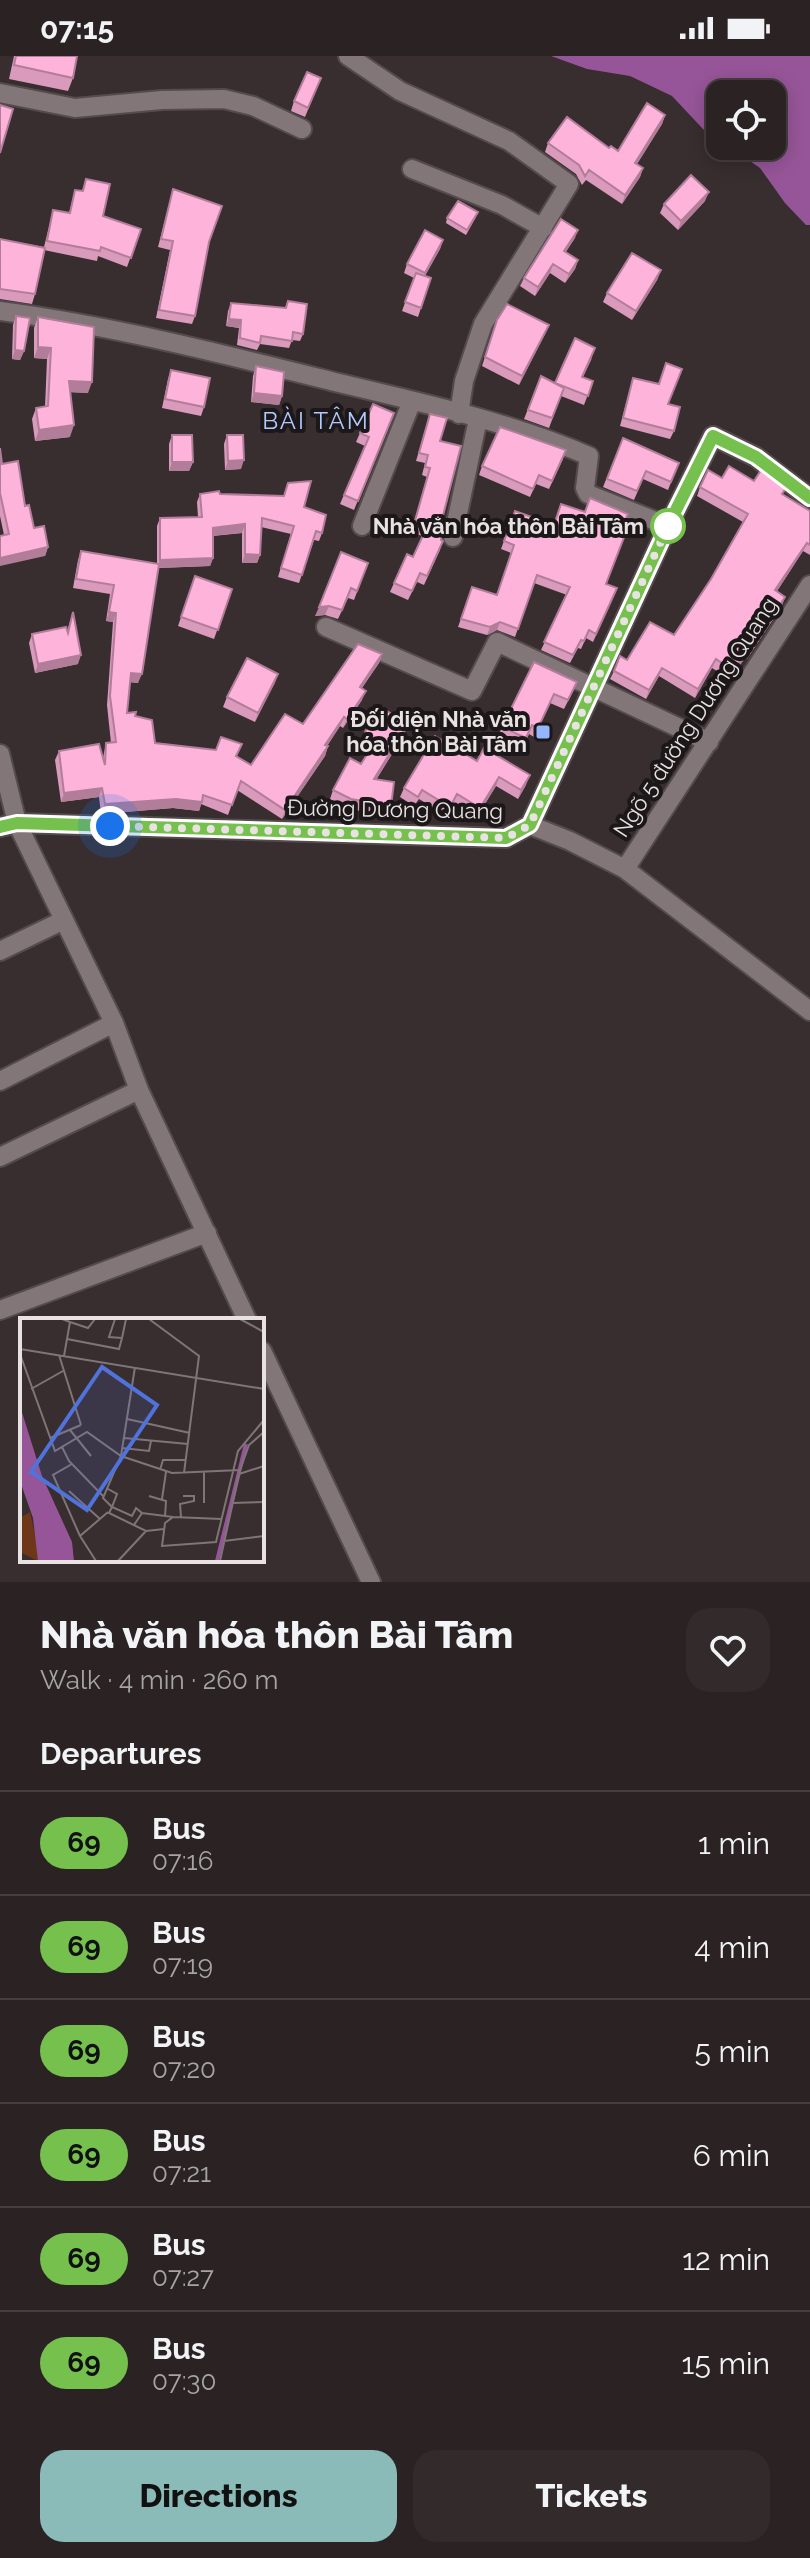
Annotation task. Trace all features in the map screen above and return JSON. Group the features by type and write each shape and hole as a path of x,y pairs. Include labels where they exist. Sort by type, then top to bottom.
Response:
{"street":[{"path":"348,56 400,91 509,141 569,184 483,324 464,381 459,414"},
{"path":"0,93 75,108 162,100 224,99 253,106 302,129"},
{"path":"412,169 502,205 543,228"},
{"path":"0,311 149,338 478,419 588,455 585,488 588,494 668,526"},
{"path":"362,526 412,401"},
{"path":"453,537 478,419"},
{"name":"Đường Dương Quang","path":"8,825 506,838 530,825 668,526 713,436 756,457 810,498"},
{"name":"Ngõ 5 đường Dương Quang","path":"530,825 625,869 810,585"},
{"path":"326,627 472,691 497,642 709,742"},
{"path":"0,754 8,825 64,920 114,1023 139,1090 246,1318"},
{"path":"625,869 810,1011"},
{"path":"0,951 64,920"},
{"path":"0,1081 114,1023"},
{"path":"0,1157 139,1090"},
{"path":"0,1310 207,1233"},
{"path":"264,1355 371,1582"}],"shaded area":[{"path":"551,56 810,56 810,225 806,225 785,203 760,168 748,160 786,160 786,80 706,80 706,131 672,96 630,76 587,69"}],"building":[{"path":"16,56 77,56 73,78 14,65"},
{"path":"307,72 321,78 308,108 294,101"},
{"path":"647,103 665,115 635,163 643,168 625,195 589,170 585,176 579,165 548,143 567,117 609,148 611,146 618,151"},
{"path":"0,105 13,109 0,153"},
{"path":"691,175 709,192 681,221 664,204"},
{"path":"86,179 110,184 103,216 141,229 131,258 101,247 100,251 47,241 53,210 70,213 75,190 83,191"},
{"path":"173,189 222,206 209,242 195,316 159,310 173,241 161,239"},
{"path":"458,201 478,212 467,230 447,218"},
{"path":"561,219 578,230 564,251 578,260 569,274 553,264 538,287 524,278"},
{"path":"425,230 443,240 425,273 407,264"},
{"path":"0,239 45,248 35,294 0,289"},
{"path":"632,253 661,270 636,311 607,293"},
{"path":"416,273 431,278 421,308 405,302"},
{"path":"288,301 307,304 303,334 293,332 292,341 261,336 260,343 240,338 241,320 229,319 231,303 286,308"},
{"path":"507,304 549,325 522,376 485,357 497,320"},
{"path":"16,316 30,318 24,351 15,350"},
{"path":"38,317 94,327 92,382 69,381 74,425 39,430 36,408 48,406 51,348 38,347"},
{"path":"575,338 595,348 582,377 593,381 588,396 555,383"},
{"path":"666,363 682,369 668,404 680,407 674,431 623,418 633,378 659,384"},
{"path":"256,366 284,372 282,396 254,393"},
{"path":"171,370 210,378 204,407 165,399"},
{"path":"541,376 564,388 552,418 528,410"},
{"path":"373,404 394,413 358,501 344,495 369,437 360,433"},
{"path":"430,414 447,418 440,441 461,446 439,531 414,524 430,468 425,467 428,455 419,453"},
{"path":"500,427 566,450 552,481 539,475 533,489 482,466"},
{"path":"172,435 192,435 193,462 172,462"},
{"path":"227,435 243,435 244,460 228,461"},
{"path":"623,438 679,463 671,482 646,471 637,491 607,479"},
{"path":"0,448 2,464 18,461 25,506 29,505 34,528 44,526 48,547 0,558 0,536 9,534 0,493"},
{"path":"729,466 754,481 763,467 788,485 782,494 810,511 810,545 807,543 775,590 785,597 750,651 748,649 733,671 716,659 698,689 662,668 649,690 614,671 620,656 627,660 650,622 674,635 748,514 700,487 708,470 722,478"},
{"path":"311,481 304,507 326,515 322,533 316,531 302,575 281,568 294,526 262,518 260,555 245,554 245,524 213,528 213,558 160,560 160,518 202,517 200,494 219,491 220,494 284,496 288,483"},
{"path":"590,498 628,514 623,525 628,527 606,584 617,588 596,634 589,630 573,655 544,642 570,587 537,575 518,629 500,622 490,627 461,619 472,587 497,595 514,545 504,541 515,511 554,525 561,504 585,512"},
{"path":"426,529 442,534 443,541 427,576 420,573 412,591 394,583 407,554 413,557"},
{"path":"81,551 159,564 142,674 131,673 127,713 136,712 135,716 152,720 155,743 216,750 221,737 242,744 236,756 251,765 285,714 303,724 358,644 382,654 360,687 366,691 347,719 344,717 285,810 241,781 232,805 203,795 202,802 176,799 105,804 102,788 64,793 59,751 99,744 105,765 106,743 116,742 110,696 116,613 109,612 114,585 76,579"},
{"path":"341,552 368,563 357,591 351,588 342,610 319,607"},
{"path":"195,576 232,589 218,630 181,617"},
{"path":"73,612 81,655 38,664 32,634 66,627 68,633"},
{"path":"247,658 278,674 258,713 227,697"},
{"path":"534,662 577,682 568,700 554,694 538,728 532,725 526,738 502,727"},
{"path":"379,706 408,724 374,779 394,782 391,806 351,799 333,790 350,758 361,764 376,740 365,732"},
{"path":"435,736 477,761 484,748 530,775 521,790 499,777 480,808 457,794 450,807 422,790 418,797 404,788"}],"bus line":[{"name":"69","path":"0,827 17,823 506,838 530,825 668,526 713,436 756,457 810,498"}],"place":[{"name":"Nhà văn hóa thôn Bài Tâm","path":"668,526"},
{"name":"Đối diện Nhà văn hóa thôn Bài Tâm","path":"543,732"}],"district":[{"name":"BÀI TÂM","path":"316,420"}],"route":[{"path":"110,826 506,838 518,833 530,825 668,526"}]}
